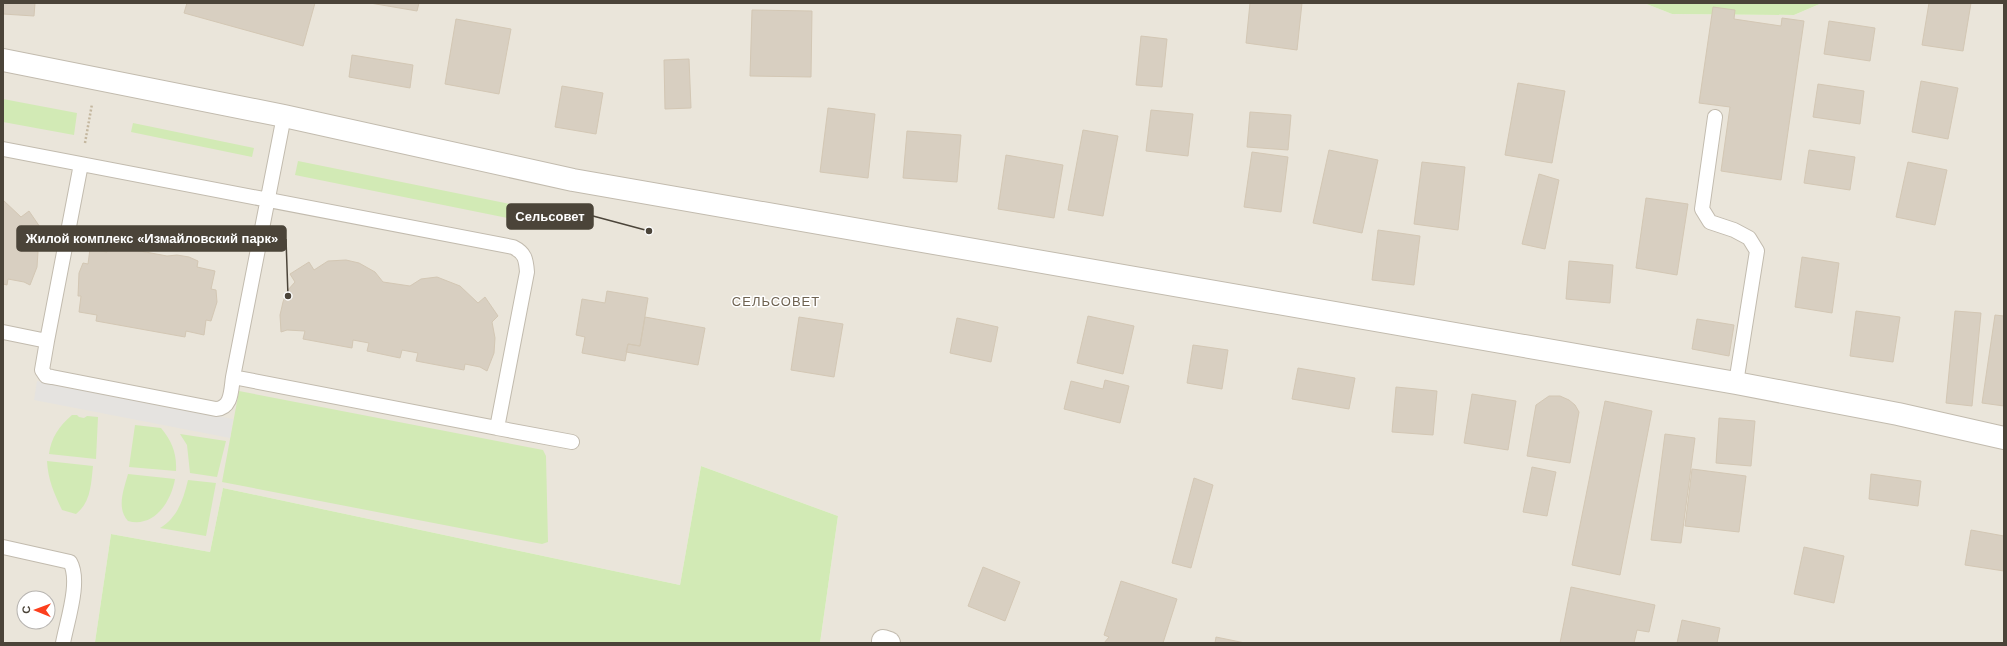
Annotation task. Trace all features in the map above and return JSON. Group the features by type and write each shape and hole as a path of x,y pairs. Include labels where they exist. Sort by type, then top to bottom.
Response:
{"street":[{"path":"3,60 284,116 573,180 1736,383 1898,414 2004,438"}],"lane":[{"path":"81,164 42,370 46,376 216,409 223,408 227,405 234,377 284,116"},
{"path":"1715,117 1702,209 1710,222 1734,230 1749,238 1757,252 1736,383"},
{"path":"3,149 513,248 522,252 526,260 526,272 496,428"},
{"path":"3,332 47,341"},
{"path":"234,377 572,442"},
{"path":"3,547 70,562 74,569 74,580 62,643"}],"path":[{"path":"81,164 92,104"}],"shaded area":[{"path":"3,3 1644,3 1672,14 1794,15 1822,3 2004,3 2004,643 820,643 838,516 701,466 680,585 223,488 210,552 111,534 95,642 99,643 3,643"},
{"path":"37,381 233,419 230,438 34,400"}],"green space":[{"path":"1644,3 1822,3 1794,15 1672,14"},
{"path":"3,99 77,113 74,135 3,122"},
{"path":"133,123 254,148 252,157 131,132"},
{"path":"298,161 540,210 537,224 295,175"},
{"path":"239,391 543,450 546,456 548,542 542,544 222,482"},
{"path":"72,415 77,415 84,418 87,416 98,417 96,459 49,454 56,433 63,423"},
{"path":"135,425 161,428 168,438 175,453 176,471 129,467"},
{"path":"180,434 226,441 217,477 190,473 187,445"},
{"path":"47,461 93,466 91,486 85,504 76,514 62,510 52,486"},
{"path":"701,466 838,516 820,643 95,642 111,534 210,552 223,488 680,585"},
{"path":"128,474 175,479 170,496 165,504 160,511 146,521 128,521 124,516 122,510 122,498"},
{"path":"188,480 216,483 206,536 160,528 171,519 179,507"}],"building":[{"path":"3,3 35,3 34,16 3,14"},
{"path":"187,3 315,3 303,46 184,13"},
{"path":"370,3 419,3 417,11"},
{"path":"1250,3 1302,3 1297,50 1246,43"},
{"path":"1929,3 1971,3 1963,51 1922,45"},
{"path":"1713,7 1735,10 1734,19 1781,26 1782,18 1804,21 1781,180 1721,171 1730,107 1699,103"},
{"path":"752,10 812,11 811,77 750,76"},
{"path":"456,19 511,29 499,94 445,84"},
{"path":"1829,21 1875,28 1870,61 1824,54"},
{"path":"1141,36 1167,39 1162,87 1136,85"},
{"path":"352,55 413,65 410,88 349,77"},
{"path":"689,59 691,108 665,109 664,60"},
{"path":"1921,81 1958,88 1948,139 1912,132"},
{"path":"1518,83 1565,91 1552,163 1505,155"},
{"path":"1818,84 1864,91 1860,124 1813,117"},
{"path":"562,86 603,93 596,134 555,127"},
{"path":"828,108 875,114 868,178 820,172"},
{"path":"1151,110 1193,114 1188,156 1146,151"},
{"path":"1250,112 1291,115 1288,150 1247,147"},
{"path":"1083,130 1118,136 1103,216 1068,210"},
{"path":"907,131 961,135 957,182 903,178"},
{"path":"1329,150 1378,160 1362,233 1313,223"},
{"path":"1809,150 1855,157 1850,190 1804,183"},
{"path":"1252,152 1288,157 1281,212 1244,207"},
{"path":"1006,155 1063,165 1054,218 998,209"},
{"path":"1422,162 1465,167 1458,230 1414,224"},
{"path":"1908,162 1947,170 1935,225 1896,217"},
{"path":"1539,174 1559,180 1545,249 1522,244"},
{"path":"1646,198 1688,204 1677,275 1636,268"},
{"path":"3,200 21,217 29,211 42,230 35,236 38,252 37,267 30,285 24,282 8,279 7,285 3,284"},
{"path":"1378,230 1420,236 1414,285 1372,280"},
{"path":"109,245 127,245 135,250 167,256 177,255 189,257 198,261 197,267 215,271 211,289 216,290 217,302 211,321 206,320 204,335 186,331 185,337 96,321 97,315 79,312 81,296 78,296 79,273 83,263 88,264 90,249 107,252"},
{"path":"1802,257 1839,263 1832,313 1795,307"},
{"path":"346,260 359,263 375,272 383,282 410,286 421,279 437,277 460,286 478,303 485,297 498,316 492,322 495,338 494,353 487,371 480,367 465,364 464,370 416,361 418,353 402,350 400,358 367,351 369,343 353,340 352,348 303,339 305,331 287,330 281,332 280,315 283,302 287,291 295,282 290,274 309,262 314,270 328,261"},
{"path":"1569,261 1613,265 1610,303 1566,299"},
{"path":"607,291 648,298 640,346 628,344 625,361 582,353 585,337 576,335 582,299 605,303"},
{"path":"1856,311 1900,317 1893,362 1850,356"},
{"path":"1955,311 1981,313 1972,406 1946,403"},
{"path":"1995,315 2004,316 2004,406 1982,403"},
{"path":"1088,316 1134,326 1123,374 1077,363"},
{"path":"645,317 705,328 698,365 626,352 628,344 640,346"},
{"path":"799,317 843,324 834,377 791,370"},
{"path":"957,318 998,327 991,362 950,353"},
{"path":"1697,319 1734,325 1729,356 1692,349"},
{"path":"1193,345 1228,350 1222,389 1187,383"},
{"path":"1298,368 1355,378 1349,409 1292,399"},
{"path":"1105,380 1129,386 1120,423 1064,409 1071,381 1103,389"},
{"path":"1396,387 1437,391 1433,435 1392,432"},
{"path":"1472,394 1516,401 1508,450 1464,443"},
{"path":"1549,396 1560,396 1569,400 1575,405 1579,412 1570,463 1527,456 1536,405"},
{"path":"1605,401 1652,411 1620,575 1572,565"},
{"path":"1719,418 1755,421 1751,466 1716,463"},
{"path":"1665,434 1695,438 1681,543 1651,540"},
{"path":"1532,467 1556,472 1547,516 1523,512"},
{"path":"1692,469 1746,476 1739,532 1685,526"},
{"path":"1871,474 1921,481 1918,506 1869,499"},
{"path":"1194,478 1213,485 1191,568 1172,563"},
{"path":"1971,530 2004,536 2004,571 1965,565"},
{"path":"1804,547 1844,556 1834,603 1794,594"},
{"path":"983,567 1020,582 1005,621 968,606"},
{"path":"1121,581 1177,599 1163,643 1104,643 1109,637 1104,635"},
{"path":"1571,587 1655,605 1649,632 1637,630 1634,643 1560,643"},
{"path":"1682,620 1720,628 1717,643 1677,643"},
{"path":"1216,637 1245,643 1215,643"}],"place":[{"name":"Сельсовет","path":"649,231"},
{"name":"Жилой комплекс «Измайловский парк»","path":"288,296"}],"district":[{"name":"СЕЛЬСОВЕТ","path":"776,301"}]}
